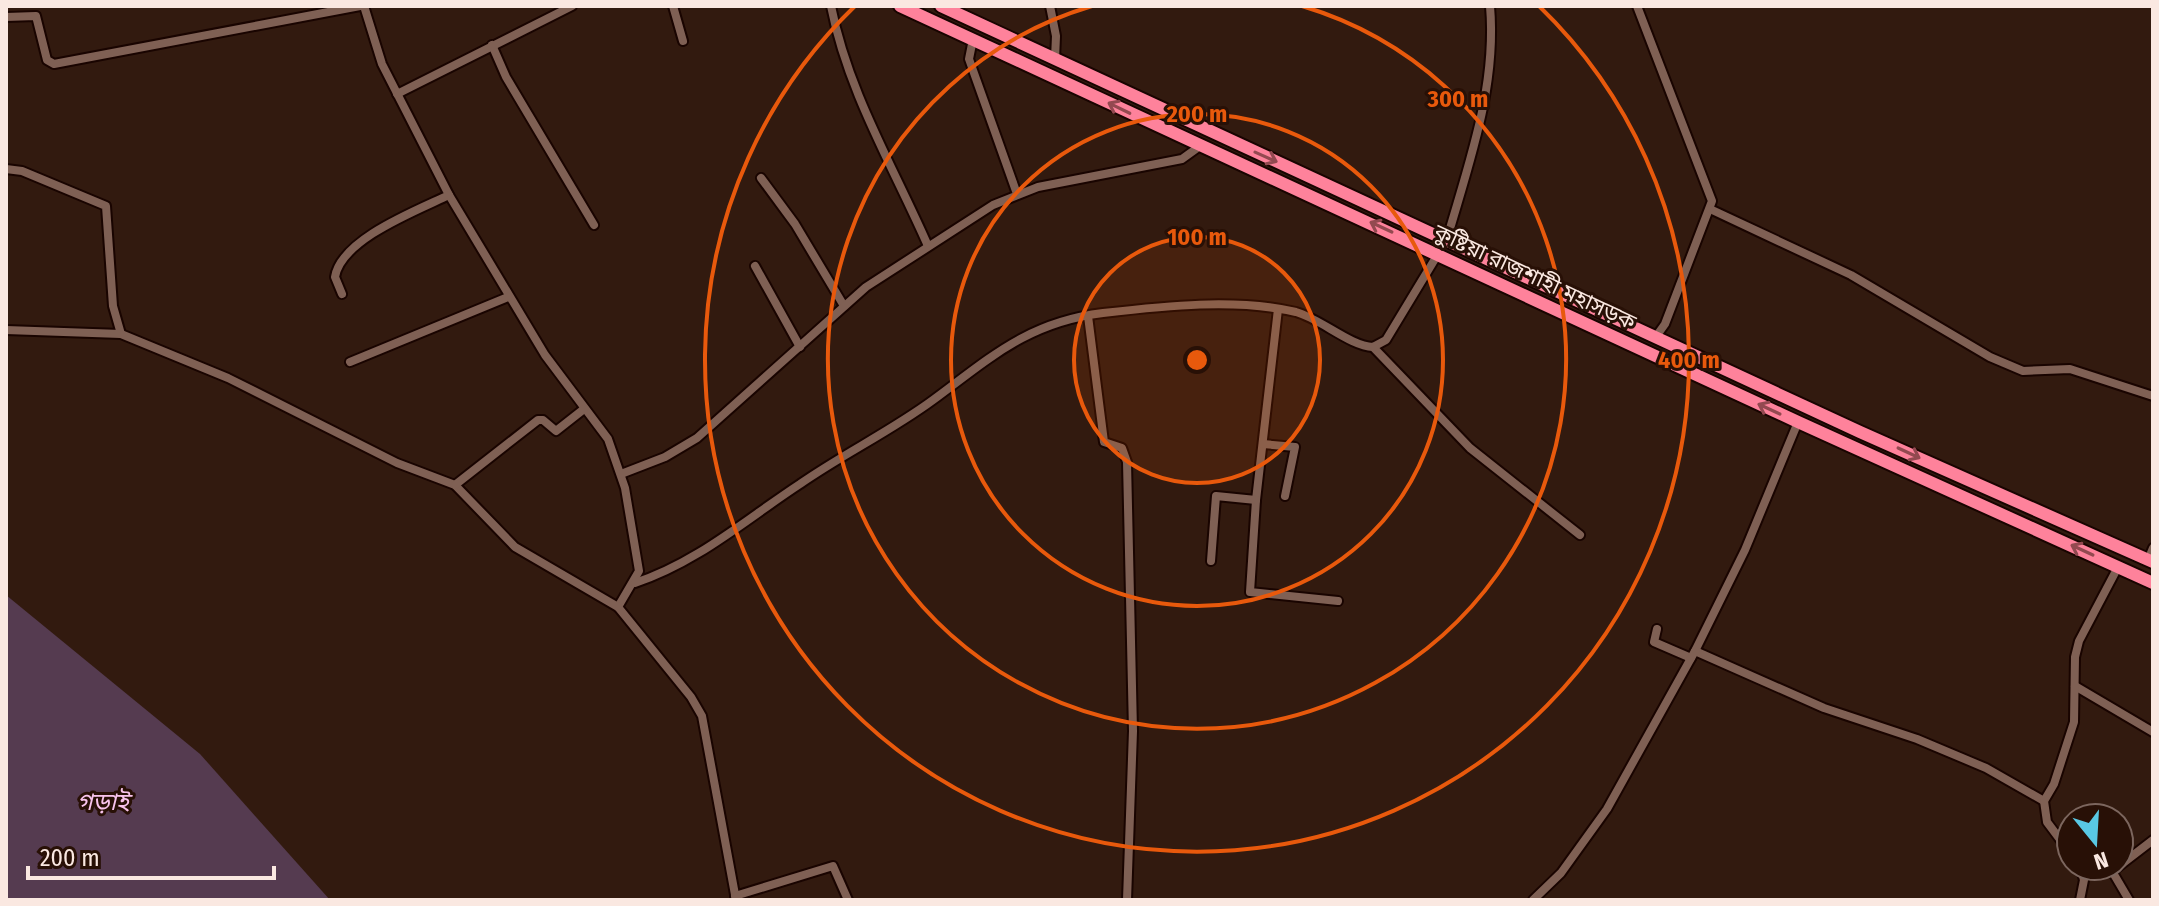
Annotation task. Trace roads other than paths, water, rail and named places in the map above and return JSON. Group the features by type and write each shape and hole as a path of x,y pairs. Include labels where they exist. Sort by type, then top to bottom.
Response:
{"highway":[{"name":"কুষ্টিয়া রাজশাহী মহাসড়ক","path":"900,6 2153,583"},
{"name":"কুষ্টিয়া রাজশাহী মহাসড়ক","path":"941,6 1860,432 2151,557"},
{"path":"1010,56 1018,41"},
{"path":"1475,270 1481,256"},
{"path":"1855,445 1860,432"}],"street":[{"path":"6,17 36,16 47,60 54,64 362,6 382,64 449,195 508,297 608,439 621,474 638,560 635,583 618,607"},
{"path":"397,94 572,6"},
{"path":"673,6 683,41"},
{"path":"831,6 852,86 884,146 928,246"},
{"path":"1050,6 1056,36 1055,59"},
{"path":"1447,239 1488,90 1492,59 1490,6"},
{"path":"1637,6 1711,196 1710,209 1665,324 1655,338"},
{"path":"973,39 969,59 1017,194"},
{"path":"492,45 506,77 594,225"},
{"path":"621,474 665,457 697,438 866,287 1017,194 1145,169 1182,159 1200,146"},
{"path":"6,169 22,171 106,206 113,306 121,334"},
{"path":"761,178 795,224 844,306"},
{"path":"342,294 335,277 347,254 377,231 449,195"},
{"path":"1710,209 1851,275 2012,366 2035,372 2070,369 2153,396"},
{"path":"1373,347 1386,340 1438,254"},
{"path":"755,266 800,347"},
{"path":"350,362 508,297"},
{"path":"635,583 666,572 711,548 802,482 933,400 998,349 1037,331 1088,316 1207,306 1299,313 1373,347 1470,448 1580,535"},
{"path":"1278,309 1256,500 1250,592 1338,601"},
{"path":"1088,316 1104,442 1122,448 1127,462 1133,717 1127,900"},
{"path":"6,330 121,334 228,378 405,466 455,485 529,558 618,607 691,697 702,716 735,898 833,866 848,900"},
{"path":"455,485 538,420 543,420 556,431 584,409"},
{"path":"1533,900 1561,873 1607,809 1693,654 1745,550 1798,422"},
{"path":"1263,444 1295,447 1285,496"},
{"path":"1211,561 1216,496 1256,500"},
{"path":"2055,833 2047,822 2044,801 2054,784 2074,722 2075,657 2079,641 2118,567"},
{"path":"1657,629 1654,642 1693,654 1824,708 1917,739 1986,768 2044,801"},
{"path":"2075,686 2153,732"},
{"path":"2135,852 2153,840"},
{"path":"2119,882 2129,900"}],"water":[{"name":"গড়াই","path":"6,595 200,754 330,900 6,900"}]}
